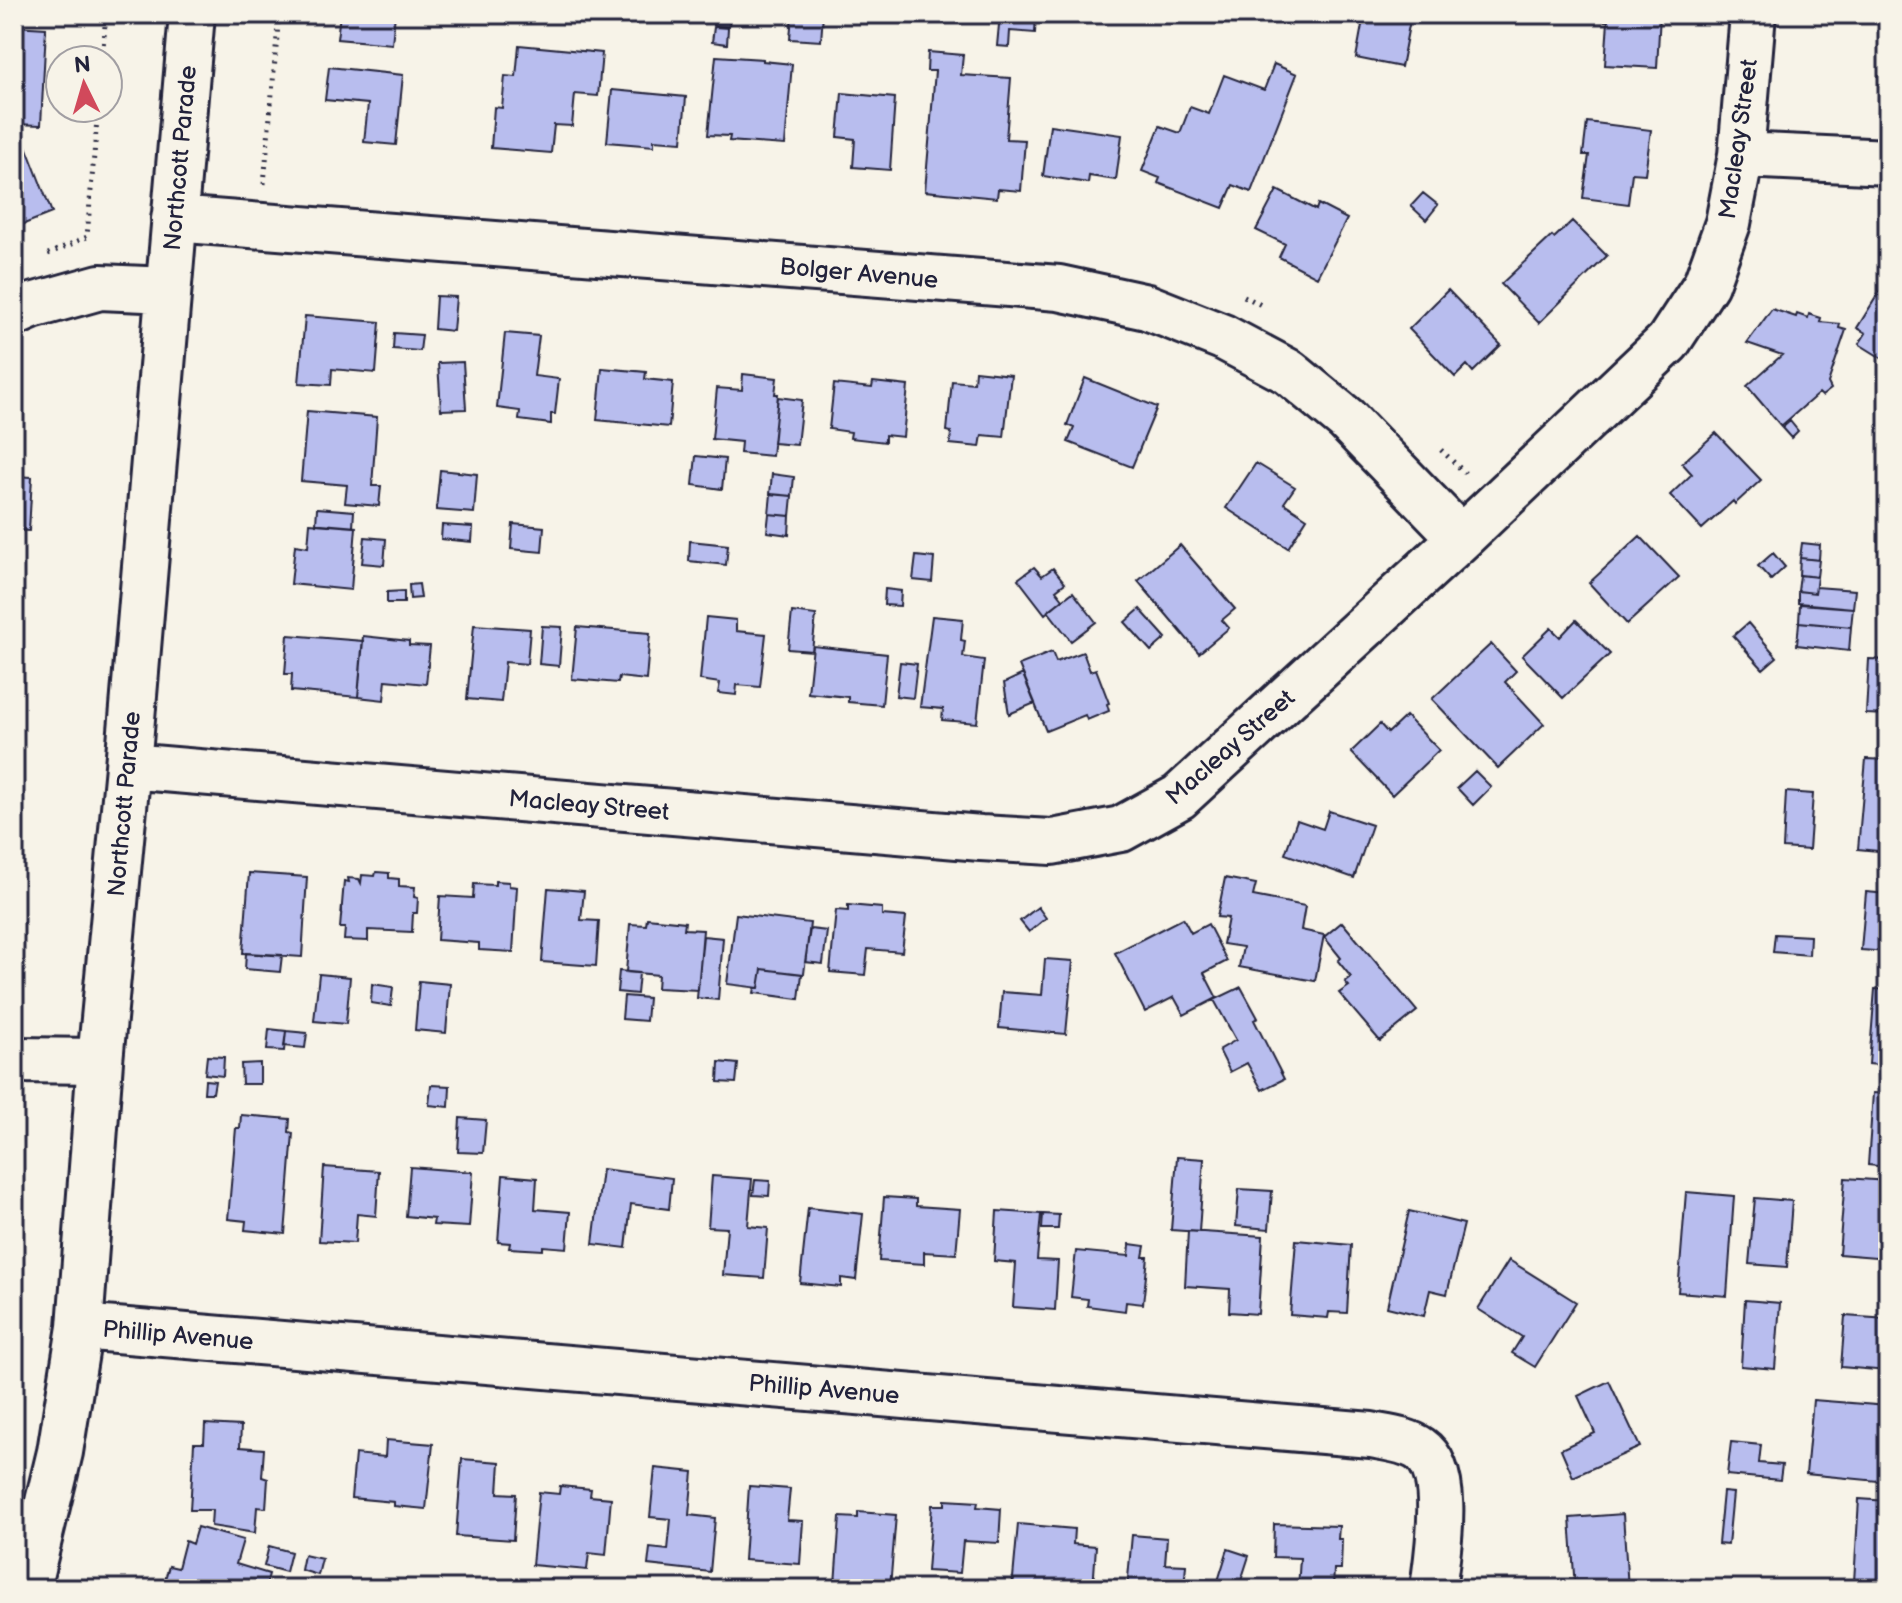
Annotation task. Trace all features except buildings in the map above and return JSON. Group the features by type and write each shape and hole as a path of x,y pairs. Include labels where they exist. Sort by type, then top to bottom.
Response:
{"street":[{"name":"Northcott Parade","path":"27,1589 60,1452 80,1327 100,1061 192,14"},
{"name":"Macleay Street","path":"128,766 981,838 1052,842 1121,829 1179,797 1461,538 1668,342 1706,284 1728,223 1741,155 1753,14"},
{"path":"1741,155 1888,162"},
{"name":"Bolger Avenue","path":"174,219 1059,288 1147,307 1223,337 1289,372 1346,419 1461,538"},
{"path":"14,314 100,287 168,290"},
{"path":"14,1060 100,1061"},
{"name":"Phillip Avenue","path":"80,1327 1371,1435 1421,1449 1431,1464 1442,1505 1433,1589"}],"path":[{"path":"103,44 106,14"},
{"path":"263,190 279,14"},
{"path":"43,256 87,237 97,124"}]}
